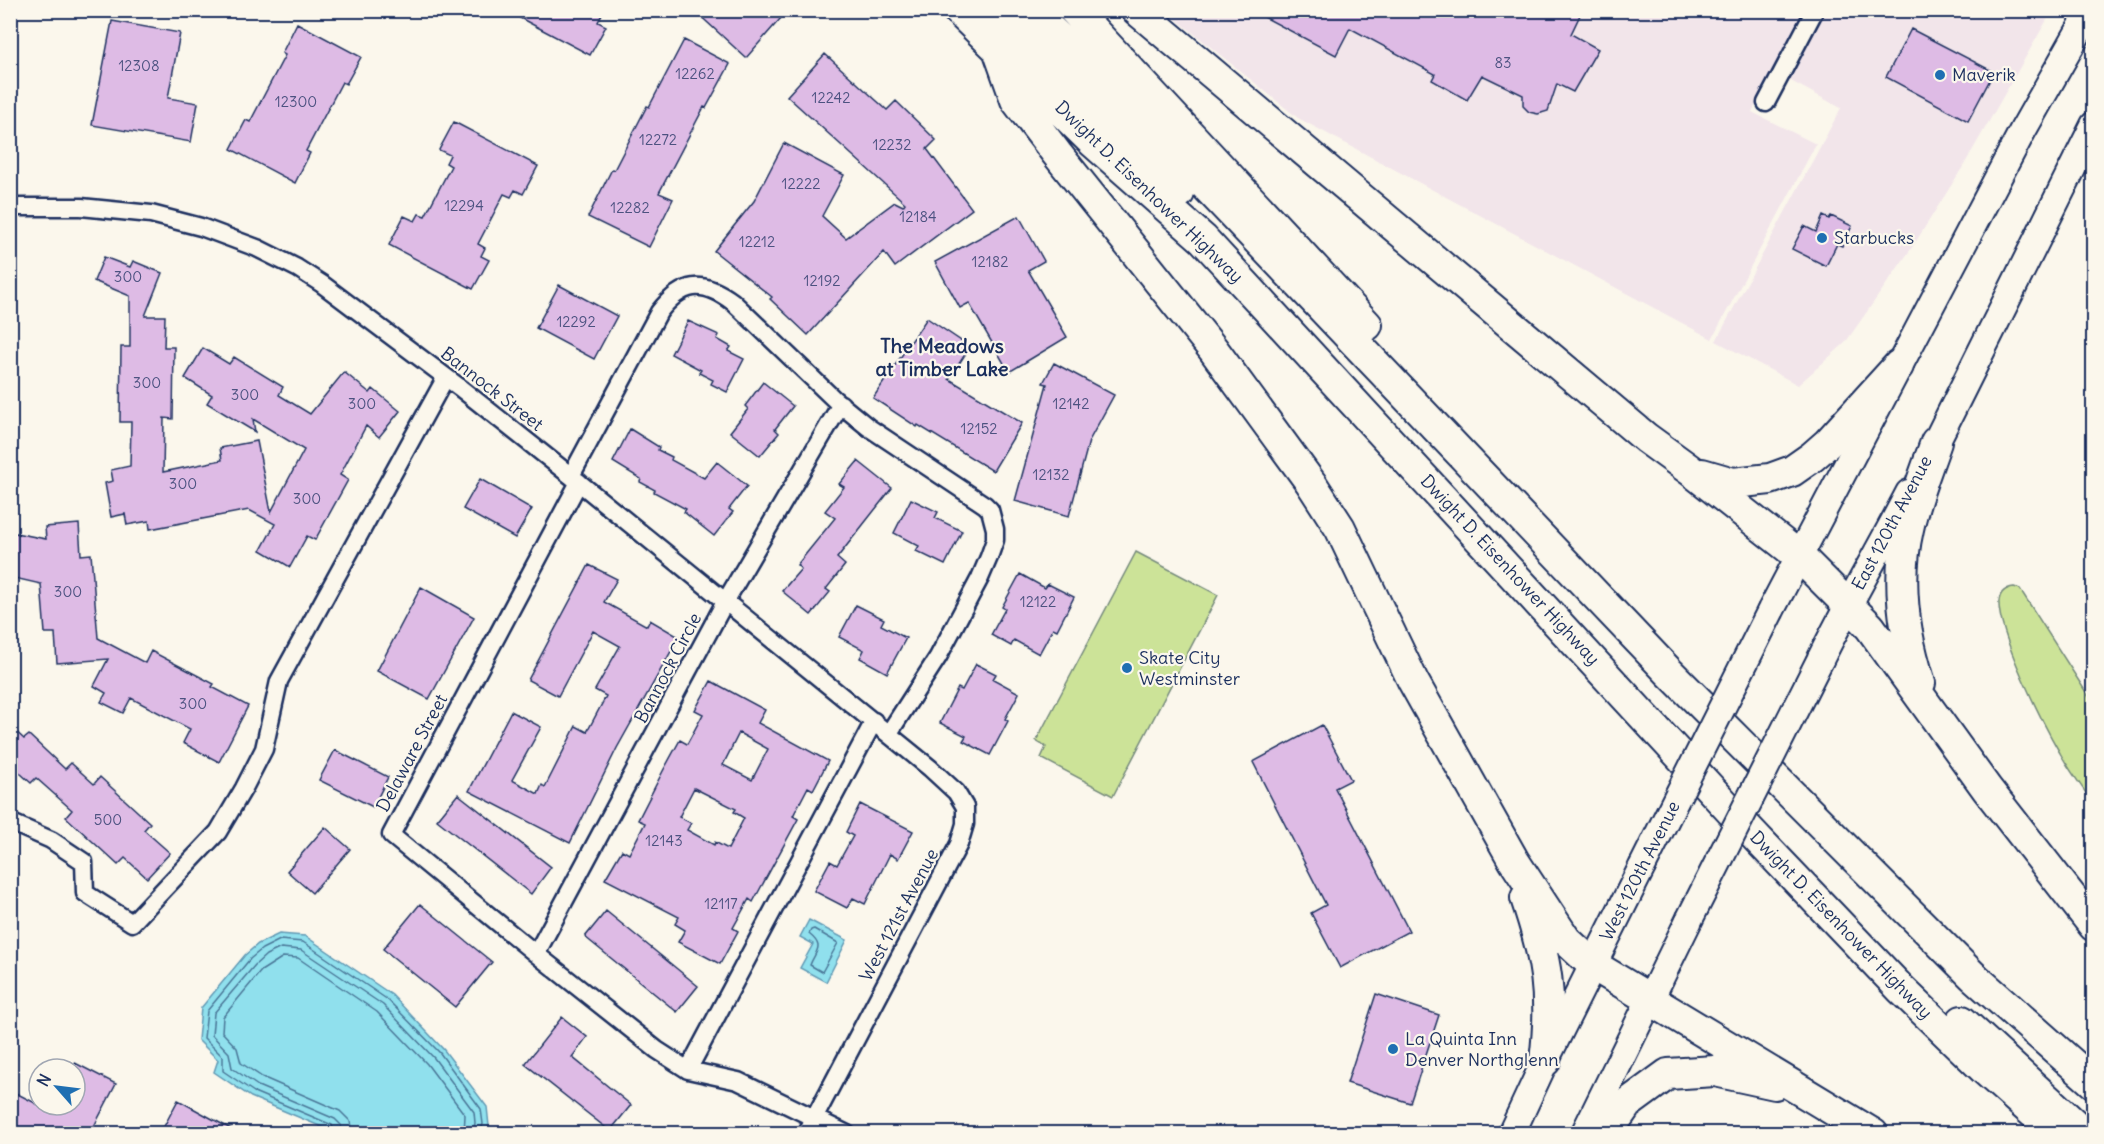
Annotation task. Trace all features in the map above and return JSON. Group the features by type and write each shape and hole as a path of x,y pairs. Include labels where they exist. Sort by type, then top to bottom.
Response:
{"highway":[{"name":"Dwight D. Eisenhower Highway","path":"958,10 1094,143 1203,239 1731,811 1901,989 1985,1070 2057,1134"},
{"path":"1000,10 1274,290 1790,849 1943,1003 2085,1134"},
{"path":"1030,10 1127,103 1686,688 1973,976 2094,1083"},
{"path":"1074,10 1784,770 1981,967 2094,1066"},
{"path":"1137,10 1646,438 1799,556 1870,627 1987,789 2094,926"},
{"path":"997,47 1016,100 1213,349 1317,492 1340,528 1413,681 1514,861 1566,940 1593,965 1873,1134"},
{"path":"1690,470 1733,483 1770,479 1792,471 1812,458 1828,443 1898,366"},
{"path":"1928,706 1916,671 1907,632 1903,608 1902,573 1911,518 1936,442"},
{"path":"1514,861 1545,959 1549,991 1545,1061"},
{"path":"1606,1134 1627,1104 1668,1074 1715,1071 1770,1082 1820,1101"}],"main road":[{"path":"1799,556 2033,111 2091,10"},
{"name":"East 120th Avenue","path":"1649,999 1848,604 1874,562 1936,442 2094,125"},
{"name":"West 120th Avenue","path":"1511,1134 1545,1061 1799,556"},
{"path":"1584,1134 1649,999"}],"street":[{"path":"1766,103 1815,10"},
{"name":"Bannock Street","path":"10,207 81,207 151,214 201,227 246,244 297,268 322,284 446,377 889,733"},
{"path":"575,479 659,312 668,300 688,288 706,286 719,291 733,302 868,427 985,505 990,510 994,521 995,540 980,578 938,657 889,733"},
{"path":"10,822 51,840 84,862 85,893 132,923 218,832 244,788 264,749 279,681 446,377"},
{"name":"Bannock Circle","path":"536,954 725,602 841,404"},
{"name":"Delaware Street","path":"575,479 391,836 657,1050 688,1070 738,1081 815,1116 847,1134"},
{"path":"688,1070 874,721"},
{"name":"West 121st Avenue","path":"806,1134 959,844 965,824 965,807 956,792 889,733"}],"shaded area":[{"path":"1166,11 1807,11 1752,112 1816,144 1712,339 1298,118"},
{"path":"1826,11 2052,11 1964,165 1913,246 1845,343 1798,385 1716,341 1841,108 1789,80"}],"green space":[{"name":"Skate City Westminster","path":"1136,552 1218,595 1113,796 1041,758 1046,747 1036,741"},
{"path":"2014,587 2020,589 2093,703 2093,803 2052,739 2005,634 1999,601 2004,591"}],"water":[{"path":"809,920 847,940 826,982 800,968 813,944 800,937"},
{"path":"279,934 305,936 392,995 444,1050 487,1107 489,1126 485,1133 336,1133 251,1097 214,1072 218,1060 198,1040 201,1008 245,955 258,944"}],"building":[{"path":"505,10 604,10 598,22 606,26 590,55"},
{"path":"694,10 788,10 746,58"},
{"path":"1251,10 1572,10 1580,15 1571,34 1598,49 1573,92 1557,84 1548,111 1538,114 1529,112 1523,106 1523,95 1482,75 1467,100 1432,80 1435,74 1350,28 1336,55"},
{"path":"112,21 180,33 168,98 198,103 191,142 92,125"},
{"path":"297,23 361,57 346,84 342,82 306,151 310,153 295,183 231,149 246,120 250,122 285,55 282,53"},
{"name":"Maverik","path":"1911,29 1994,72 1968,121 1886,77"},
{"path":"684,40 730,64 706,108 704,107 659,193 673,199 649,247 588,217"},
{"path":"825,54 887,110 896,101 936,140 927,149 972,209 895,267 884,252 808,335 770,299 772,297 714,251 754,201 784,143 844,175 822,216 846,238 895,202 903,206 905,203 787,96"},
{"path":"454,122 538,166 523,194 515,190 511,197 504,194 478,244 485,248 481,256 489,260 473,289 389,245 404,216 415,221 419,214 425,216 451,166 446,163 450,155 439,150"},
{"path":"1019,216 1044,261 1028,270 1067,337 1009,372 969,303 960,308 935,262"},
{"name":"Starbucks","path":"1823,216 1829,219 1831,216 1852,226 1842,246 1837,244 1826,266 1792,249 1804,226 1816,232"},
{"path":"104,257 130,267 133,261 162,273 145,316 165,316 164,347 174,347 173,419 164,418 163,472 222,460 220,448 257,441 271,512 304,450 253,419 255,432 207,403 212,395 185,378 203,348 229,364 234,357 283,387 279,395 310,414 344,372 370,393 373,389 400,411 379,437 366,426 340,475 348,480 315,540 307,536 290,567 261,550 275,524 249,510 150,529 149,521 127,525 125,514 111,517 105,483 113,481 111,470 130,466 131,422 120,422 121,347 130,347 130,296 94,281"},
{"path":"559,285 617,316 594,359 536,328"},
{"path":"927,318 970,347 949,379 1022,423 993,471 918,425 917,427 873,398"},
{"path":"688,321 719,335 717,339 731,347 728,351 744,359 727,392 711,384 713,380 699,373 701,370 671,354"},
{"path":"1054,363 1114,395 1089,441 1069,516 1015,501 1047,384 1043,383"},
{"path":"763,382 793,406 775,429 779,433 760,456 730,432 748,409 745,406"},
{"path":"630,429 659,447 658,450 672,457 671,460 704,478 717,462 747,486 729,509 733,512 714,536 684,512 686,509 654,492 655,490 640,482 641,479 613,462"},
{"path":"858,461 892,488 837,558 845,565 826,589 830,592 811,615 782,591 801,569 797,565 835,518 825,511 844,487 839,484"},
{"path":"480,479 532,509 515,538 463,509"},
{"path":"911,499 938,512 935,518 962,531 945,565 916,551 919,546 894,533"},
{"path":"79,524 81,555 91,554 98,638 145,663 151,651 214,684 212,687 248,706 219,762 183,743 190,729 131,698 123,713 101,702 106,693 94,686 108,659 57,663 55,633 45,633 41,584 10,577 10,532 46,539 45,527"},
{"path":"589,565 617,579 604,602 647,626 650,620 679,637 617,748 570,843 469,791 511,711 541,727 512,780 538,794 542,785 545,787 576,726 587,732 606,696 595,690 620,646 593,631 558,696 528,680"},
{"path":"1020,574 1045,588 1048,584 1074,597 1057,630 1053,628 1039,654 1014,640 1011,646 991,635 1005,609 1002,607"},
{"path":"421,587 474,617 429,699 377,671"},
{"path":"856,605 884,619 881,625 906,638 887,673 860,658 864,650 839,637"},
{"path":"976,664 996,674 993,679 1019,693 1005,719 1008,721 990,755 963,741 966,736 940,723 958,688 962,690"},
{"path":"711,681 765,710 758,723 828,761 813,790 808,787 793,816 798,819 753,902 749,899 733,928 738,931 720,964 678,942 685,930 675,924 679,917 605,879 622,850 629,854 645,823 638,820 663,771 680,740 687,744 703,714 695,710","holes":["739,733 768,749 752,780 723,765","694,788 736,809 734,812 744,818 728,849 715,842 714,845 687,830 691,823 679,817"]},
{"path":"1322,725 1351,780 1335,788 1409,931 1340,968 1311,913 1326,905 1253,762"},
{"path":"10,726 24,739 29,735 65,769 71,763 94,784 100,777 150,823 144,830 170,853 147,878 125,858 118,865 66,817 72,810 36,778 31,783 10,764"},
{"path":"335,750 388,777 373,807 319,780"},
{"path":"458,794 551,867 531,894 437,820"},
{"path":"860,804 913,831 898,859 890,854 865,904 853,898 847,908 814,891 830,861 837,865 853,836 846,832"},
{"path":"325,827 350,849 312,893 287,871"},
{"path":"420,904 492,962 455,1007 383,949"},
{"path":"606,911 698,986 677,1012 585,937"},
{"name":"La Quinta Inn Denver Northglenn","path":"1376,994 1439,1015 1410,1103 1347,1083"},
{"path":"562,1017 587,1037 572,1057 631,1105 610,1131 525,1064"},
{"path":"87,1069 116,1084 90,1134 23,1134 10,1127 10,1090 27,1099 27,1117 87,1117"},
{"path":"178,1100 240,1134 160,1134"}],"place":[{"name":"Maverik","path":"1940,75"},
{"name":"Starbucks","path":"1822,238"},
{"name":"Skate City Westminster","path":"1127,668"},
{"name":"La Quinta Inn Denver Northglenn","path":"1393,1049"}],"district":[{"name":"The Meadows at Timber Lake","path":"942,358"}]}
